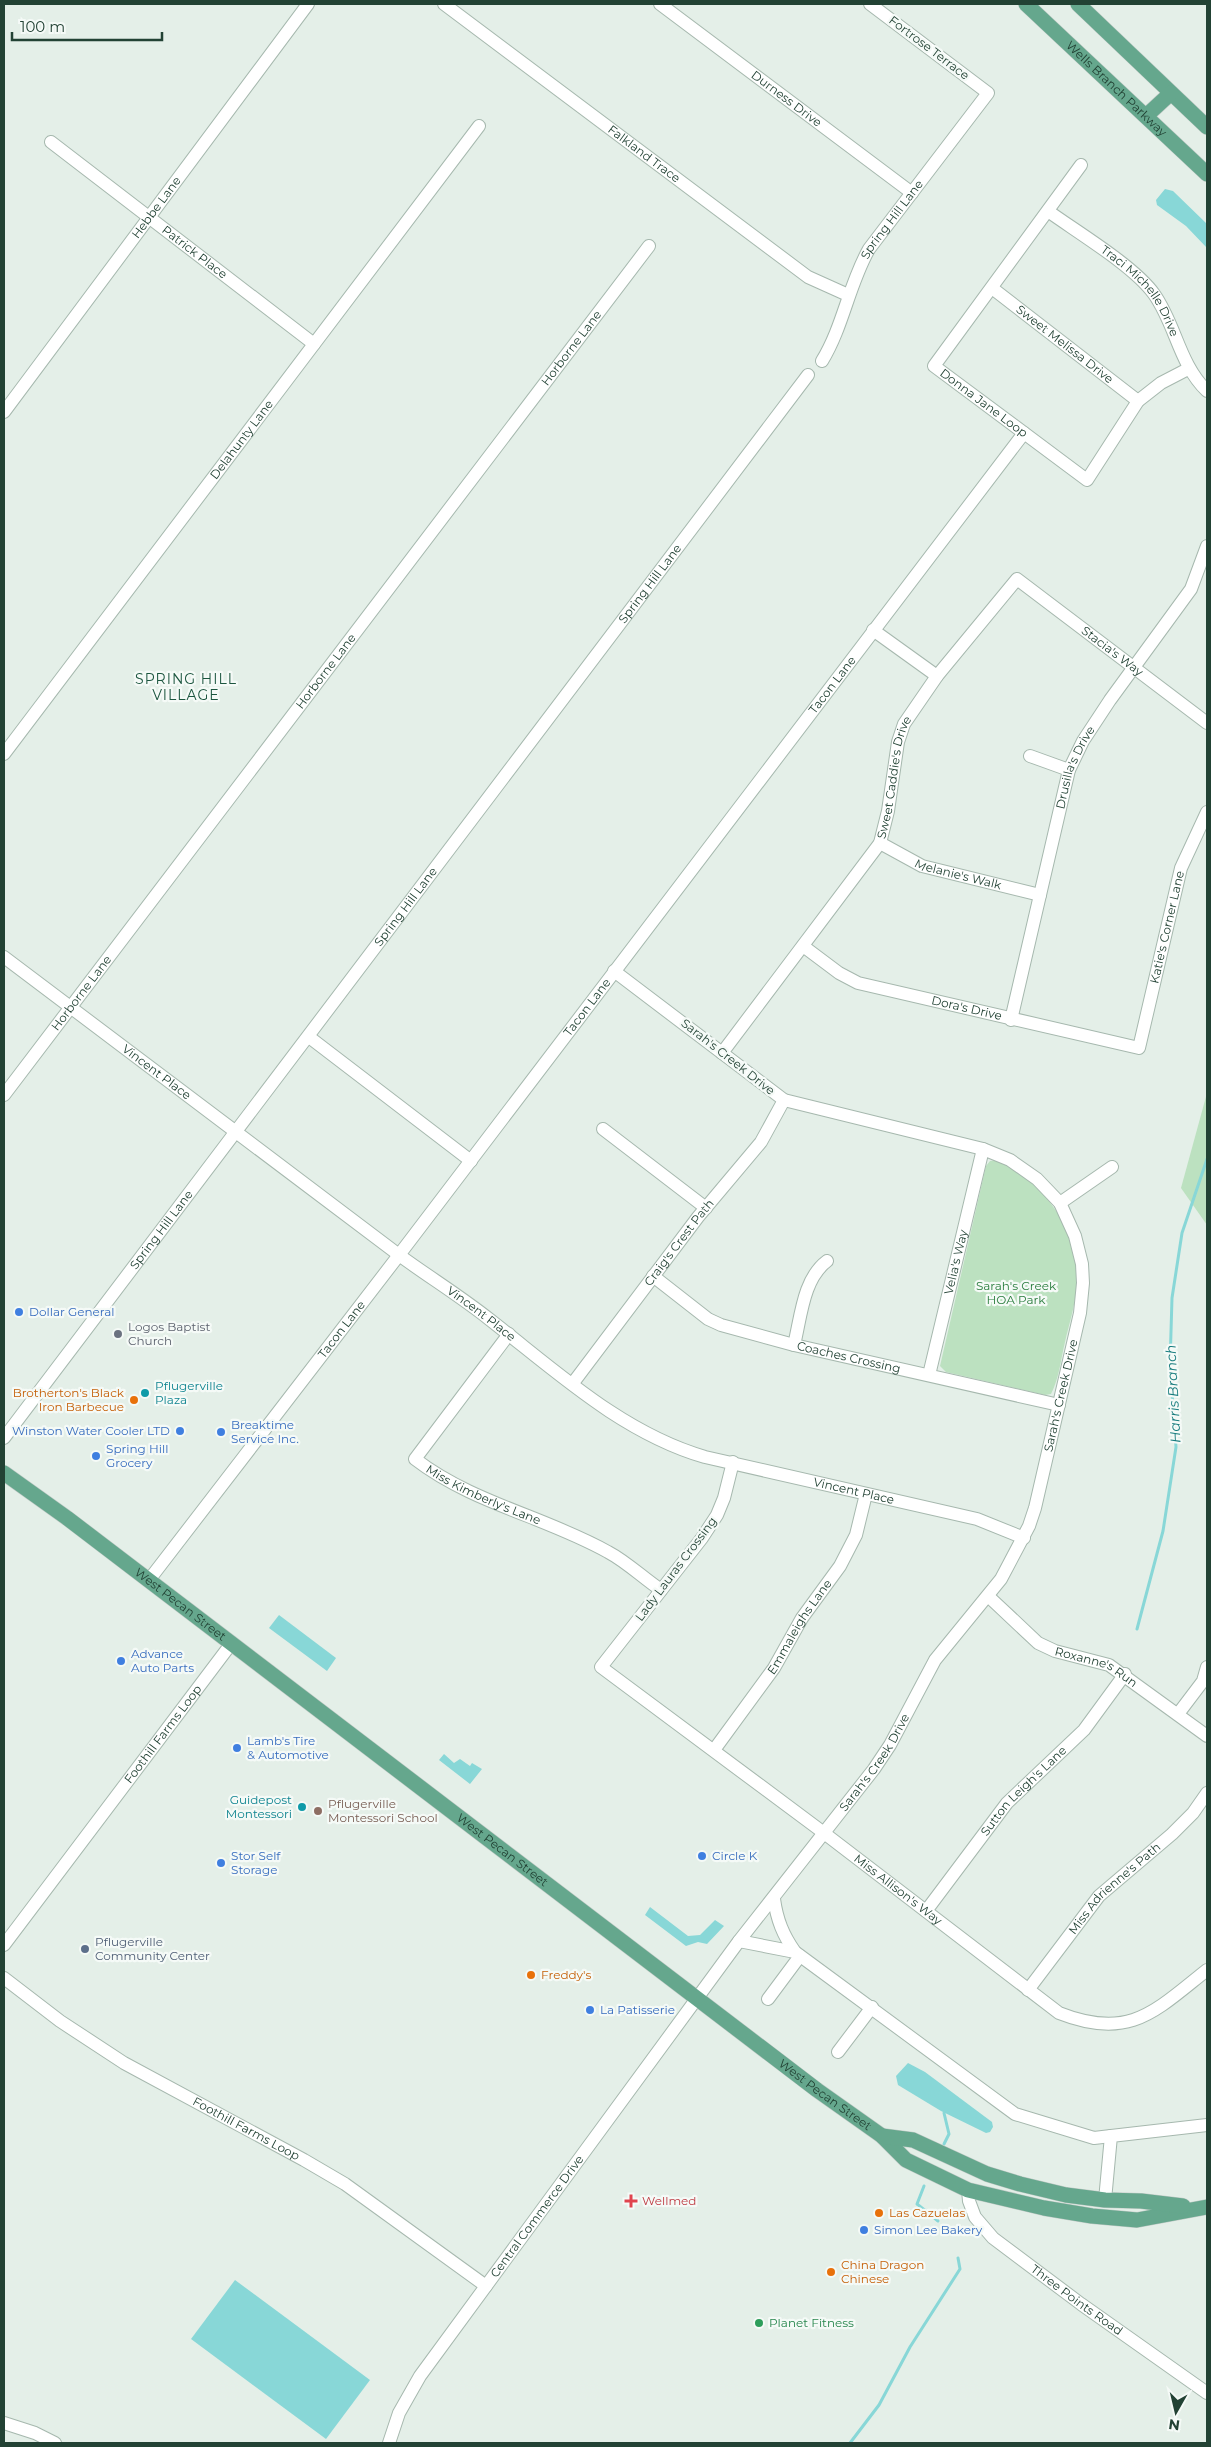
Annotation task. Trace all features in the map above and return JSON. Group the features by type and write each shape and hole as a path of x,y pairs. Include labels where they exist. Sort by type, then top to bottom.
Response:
{"main road":[{"name":"Wells Branch Parkway","path":"1026,4 1207,174"},
{"path":"1078,4 1207,127"},
{"path":"1146,116 1171,93"},
{"name":"West Pecan Street","path":"4,1472 698,1997 818,2090 882,2136 906,2160 968,2190 1044,2208 1092,2216 1137,2220 1202,2207"},
{"name":"West Pecan Street","path":"882,2136 913,2140 987,2174 1020,2184 1105,2200 1141,2200 1202,2207"}],"street":[{"name":"Hebbe Lane","path":"4,412 150,219 308,4"},
{"name":"Falkland Trace","path":"444,4 808,277 848,296"},
{"name":"Durness Drive","path":"660,4 912,193"},
{"name":"Fortrose Terrace","path":"877,6 988,93"},
{"name":"Spring Hill Lane","path":"822,361 838,327 860,266 869,249 988,93"},
{"name":"Delahunty Lane","path":"4,754 479,126"},
{"name":"Patrick Place","path":"51,142 314,344"},
{"name":"Donna Jane Loop","path":"1081,165 934,366 1087,480 1138,402 1161,383 1188,369"},
{"name":"Traci Michelle Drive","path":"1048,211 1135,274 1154,294 1166,315 1188,369 1207,391"},
{"name":"Horborne Lane","path":"4,1095 72,1008 649,246"},
{"name":"Sweet Melissa Drive","path":"992,288 1138,402"},
{"name":"Spring Hill Lane","path":"4,1438 808,375"},
{"name":"Tacon Lane","path":"148,1580 399,1255 1024,433"},
{"name":"Drusilla's Drive","path":"1011,1020 1069,770 1083,741 1133,666 1191,589 1207,546"},
{"name":"Stacia's Way","path":"1017,579 1207,723"},
{"name":"Sweet Caddie's Drive","path":"722,1053 880,843 888,810 898,742 904,724 937,676 1017,579"},
{"path":"873,630 937,676"},
{"path":"1030,756 1069,770"},
{"name":"Katie's Corner Lane","path":"1139,1048 1181,868 1207,812"},
{"name":"Melanie's Walk","path":"880,843 922,866 1040,895"},
{"name":"Dora's Drive","path":"803,946 839,973 858,983 1011,1020 1139,1048"},
{"name":"Vincent Place","path":"4,957 399,1255 460,1296 611,1413 665,1444 705,1457 977,1519 1024,1538"},
{"name":"Sarah's Creek Drive","path":"614,971 784,1100 984,1149 1022,1168 1046,1188 1060,1204 1075,1236 1082,1264 1083,1283 1080,1313 1035,1508 1024,1538 1011,1562 988,1596 935,1660 890,1745 698,1997"},
{"path":"309,1036 471,1160"},
{"name":"Craig's Crest Path","path":"573,1383 706,1208 761,1142 784,1100"},
{"path":"603,1129 706,1208"},
{"name":"Velia's Way","path":"929,1375 984,1149"},
{"path":"1060,1204 1112,1167"},
{"path":"794,1345 811,1279 817,1268 827,1261"},
{"name":"Coaches Crossing","path":"653,1276 714,1322 794,1345 1059,1405"},
{"name":"Miss Kimberly's Lane","path":"509,1334 415,1458 453,1484 610,1552 661,1590"},
{"name":"Lady Lauras Crossing","path":"601,1667 717,1515 724,1498 733,1462"},
{"name":"Emmaleighs Lane","path":"714,1750 774,1668 802,1618 840,1566 856,1535 866,1494"},
{"name":"Roxanne's Run","path":"988,1596 1038,1643 1055,1651 1109,1665 1125,1674 1207,1736"},
{"name":"Foothill Farms Loop","path":"4,1945 231,1644"},
{"name":"Miss Allison's Way","path":"601,1667 824,1833 1059,2013 1076,2020 1095,2024 1116,2023 1154,2012 1206,1975"},
{"path":"1178,1714 1203,1680 1207,1667"},
{"name":"Sutton Leigh's Lane","path":"926,1911 1008,1803 1084,1730 1125,1674"},
{"name":"Miss Adrienne's Path","path":"1028,1990 1099,1896 1172,1834 1193,1813 1207,1793"},
{"path":"774,1899 776,1918 785,1938 798,1954 1015,2114 1094,2138 1207,2125"},
{"path":"739,1941 798,1954"},
{"path":"768,1999 798,1954"},
{"name":"Foothill Farms Loop","path":"4,1978 60,2021 124,2063 345,2184 486,2286"},
{"name":"Central Commerce Drive","path":"389,2443 399,2413 420,2376 698,1997"},
{"path":"838,2052 872,2007"},
{"path":"1105,2200 1111,2136"},
{"name":"Three Points Road","path":"968,2190 969,2201 976,2216 993,2238 1080,2304 1207,2393"},
{"path":"4,2423 35,2433 55,2443"}],"green space":[{"path":"1207,1093 1207,1225 1181,1188"},
{"name":"Sarah's Creek HOA Park","path":"996,1160 1014,1169 1030,1181 1044,1196 1057,1212 1073,1249 1076,1289 1058,1375 1051,1394 1045,1395 946,1372 940,1366 986,1166 990,1161"}],"water":[{"path":"1165,189 1173,191 1207,224 1207,248 1186,226 1157,205 1156,200"},
{"path":"279,1615 336,1658 327,1671 269,1628"},
{"path":"444,1754 454,1763 460,1759 470,1766 472,1763 482,1769 470,1784 439,1760"},
{"path":"650,1907 688,1936 700,1935 715,1920 724,1926 707,1944 698,1942 686,1946 645,1915"},
{"path":"908,2063 925,2072 992,2122 993,2127 990,2132 986,2133 941,2111 898,2085 896,2076"},
{"path":"235,2280 370,2380 326,2439 191,2339"}],"waterway":[{"name":"Harris Branch","path":"1137,1629 1163,1531 1176,1447 1170,1365 1172,1298 1182,1233 1207,1159"},
{"path":"944,2113 949,2134 944,2144"},
{"path":"924,2186 917,2204 938,2221"},
{"path":"850,2443 879,2405 910,2347 960,2269 958,2258"}],"place":[{"name":"Dollar General","path":"19,1312"},
{"name":"Logos Baptist Church","path":"118,1334"},
{"name":"Pflugerville Plaza","path":"145,1393"},
{"name":"Brotherton's Black Iron Barbecue","path":"134,1400"},
{"name":"Winston Water Cooler LTD","path":"180,1431"},
{"name":"Breaktime Service Inc.","path":"221,1432"},
{"name":"Spring Hill Grocery","path":"96,1456"},
{"name":"Advance Auto Parts","path":"121,1661"},
{"name":"Lamb's Tire & Automotive","path":"237,1748"},
{"name":"Guidepost Montessori","path":"302,1807"},
{"name":"Pflugerville Montessori School","path":"318,1811"},
{"name":"Circle K","path":"702,1856"},
{"name":"Stor Self Storage","path":"221,1863"},
{"name":"Pflugerville Community Center","path":"85,1949"},
{"name":"Freddy's","path":"531,1975"},
{"name":"La Patisserie","path":"590,2010"},
{"name":"Wellmed","path":"631,2201"},
{"name":"Las Cazuelas","path":"879,2213"},
{"name":"Simon Lee Bakery","path":"864,2230"},
{"name":"China Dragon Chinese","path":"831,2272"},
{"name":"Planet Fitness","path":"759,2323"}],"district":[{"name":"SPRING HILL VILLAGE","path":"186,688"}]}
